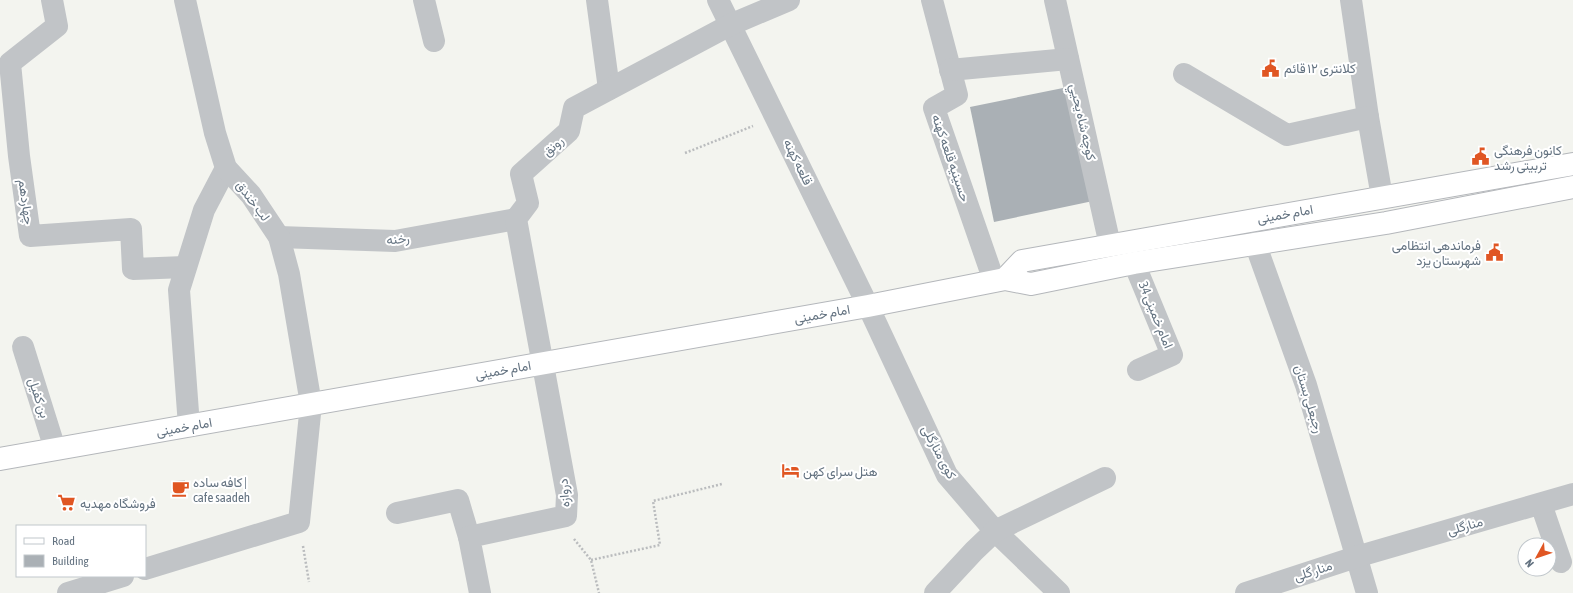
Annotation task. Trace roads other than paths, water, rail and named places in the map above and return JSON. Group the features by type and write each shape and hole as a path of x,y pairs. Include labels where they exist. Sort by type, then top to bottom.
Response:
{"main road":[{"name":"امام خمینی","path":"1000,280 1022,261 1573,164"},
{"name":"امام خمینی","path":"0,459 868,306 1000,280 1031,284 1134,263 1386,223 1573,187"},
{"path":"1382,197 1386,223"}],"street":[{"name":"چهاردهم","path":"52,0 57,26 10,62 10,152 30,236 131,229 133,269 185,268"},
{"name":"لب خندق","path":"146,569 299,522 311,404 289,274 279,237 251,195 226,168 215,133 185,0"},
{"path":"424,0 434,41"},
{"path":"597,0 609,89"},
{"name":"رونق","path":"516,219 528,203 521,174 569,131 574,108 609,89 725,15 789,0"},
{"name":"حسينيه قلعه کهنه","path":"932,0 957,95 934,108 1000,280"},
{"name":"کوچه شاه يحيي","path":"1055,0 1110,245"},
{"path":"1351,0 1368,117 1382,197"},
{"name":"قلعه کهنه","path":"725,15 868,306"},
{"path":"950,70 1068,59"},
{"path":"1184,74 1287,135 1368,117"},
{"path":"189,426 179,290 204,210 226,168"},
{"path":"516,219 542,364"},
{"name":"رخنه","path":"279,237 395,241 516,219"},
{"name":"رجبعلی بستان","path":"1255,243 1306,385 1366,593"},
{"name":"امام خمینی 34","path":"1134,263 1172,355 1138,370"},
{"name":"کوی منارگلی","path":"868,306 948,475 995,531 1059,593"},
{"name":"بن کفیل","path":"22,347 55,449"},
{"name":"دروازه","path":"469,537 566,516 567,495 542,364"},
{"path":"935,593 995,531 1105,478"},
{"name":"منارگلی","path":"1356,557 1573,494"},
{"path":"397,513 458,500 469,537 480,593"},
{"path":"1541,504 1561,562"},
{"name":"منار گلی","path":"1246,593 1356,557"},
{"path":"68,593 120,577"}],"place":[{"name":"کلانتری ۱۲ قائم","path":"1271,68"},
{"name":"کانون فرهنگی تربیتی رشد","path":"1481,157"},
{"name":"فرماندهی انتظامی شهرستان یزد","path":"1494,252"},
{"name":"هتل سرای کهن","path":"790,471"},
{"name":"کافه ساده | cafe saadeh","path":"180,489"},
{"name":"فروشگاه مهدیه","path":"67,503"}]}
